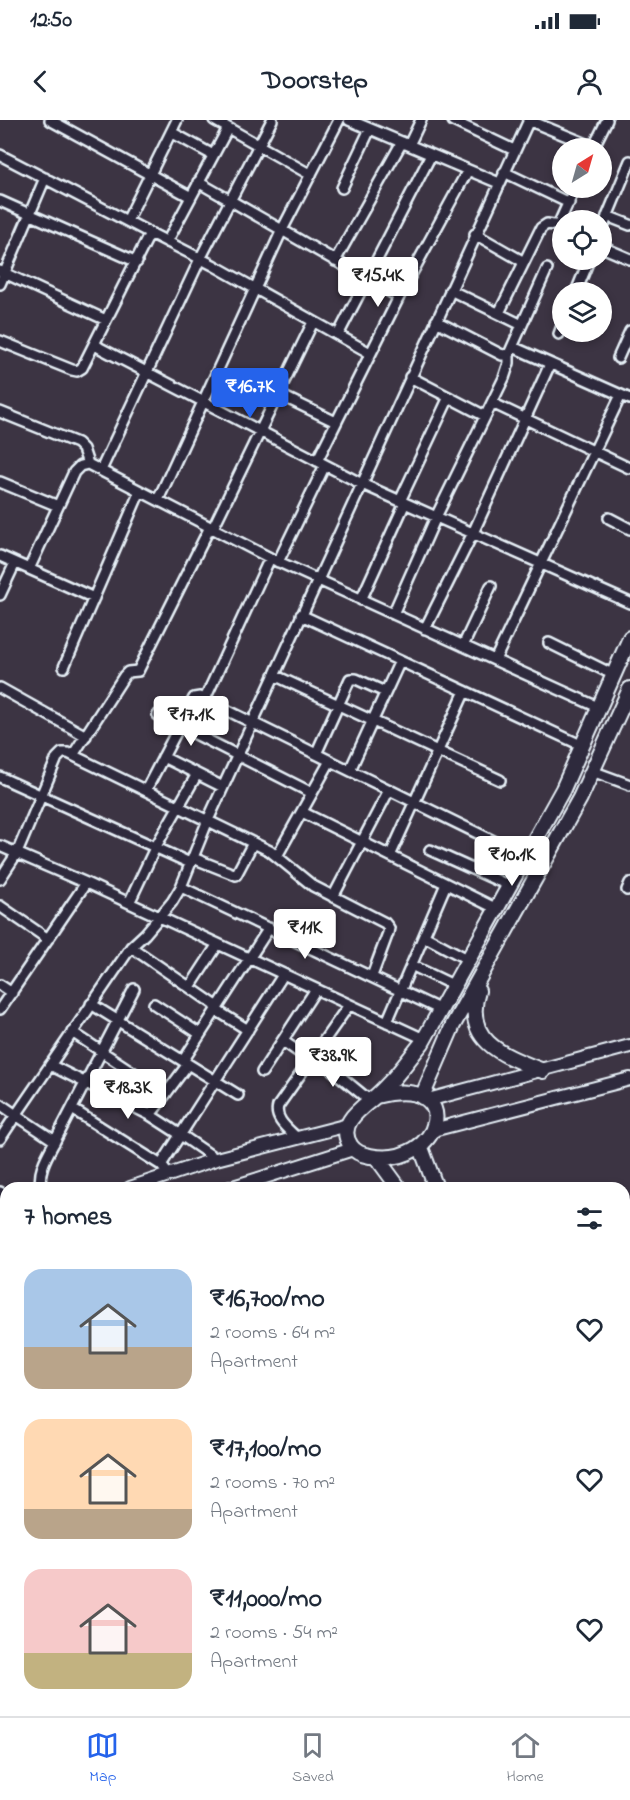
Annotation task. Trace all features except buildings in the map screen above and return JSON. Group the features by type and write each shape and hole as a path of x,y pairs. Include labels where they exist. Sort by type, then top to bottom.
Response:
{"main road":[{"path":"372,1098 394,1092 413,1094 425,1099 435,1109 437,1115 433,1130 420,1145 401,1156 377,1158 366,1156 353,1149 346,1135 348,1125 356,1112 397,1074 424,1039 441,1010 563,789 628,648"},
{"path":"425,1099 453,1025 580,798 630,689"},
{"path":"487,964 474,1006 476,1025 486,1041 500,1054 543,1071"},
{"path":"420,1145 434,1182"},
{"path":"377,1158 395,1182"}],"street":[{"path":"50,120 62,123 149,175 191,197"},
{"path":"127,221 177,120"},
{"path":"214,120 311,175"},
{"path":"101,470 200,259 272,120"},
{"path":"158,500 282,230 339,120"},
{"path":"351,120 499,183"},
{"path":"335,261 421,120"},
{"path":"0,1139 131,947 172,902 181,887 208,820 528,120 570,138"},
{"path":"598,138 606,120"},
{"path":"453,121 514,150"},
{"path":"167,242 228,128"},
{"path":"342,188 370,129"},
{"path":"171,132 213,155"},
{"path":"338,335 431,154"},
{"path":"0,155 200,259 370,352"},
{"path":"610,210 630,161"},
{"path":"205,699 321,463 336,422 370,352 468,170"},
{"path":"504,172 568,203"},
{"path":"0,284 2,272 45,178"},
{"path":"198,182 399,297"},
{"path":"620,186 630,190"},
{"path":"565,210 570,198"},
{"path":"0,201 137,262"},
{"path":"612,218 630,225"},
{"path":"499,313 541,228 547,224 552,225"},
{"path":"0,341 77,371 82,368 150,233"},
{"path":"475,234 524,262"},
{"path":"612,251 630,259"},
{"path":"393,614 436,517 507,371 520,324 547,269"},
{"path":"2,272 106,320"},
{"path":"450,290 520,324"},
{"path":"436,321 502,355 511,350 550,364 630,399"},
{"path":"73,755 124,676 128,672 138,671 313,322"},
{"path":"618,358 630,331"},
{"path":"95,344 362,484 630,603"},
{"path":"425,629 473,533 550,364"},
{"path":"410,377 485,416"},
{"path":"278,394 336,422"},
{"path":"495,660 621,395"},
{"path":"361,600 449,397"},
{"path":"492,404 628,468"},
{"path":"0,412 77,443 83,449 88,464"},
{"path":"29,569 74,472 80,466 88,464 274,560 600,708"},
{"path":"0,482 57,506"},
{"path":"64,667 140,491"},
{"path":"609,518 630,529"},
{"path":"0,556 94,598"},
{"path":"0,595 15,563"},
{"path":"462,646 491,585"},
{"path":"301,615 583,746"},
{"path":"549,644 614,675"},
{"path":"350,770 400,661"},
{"path":"274,675 500,780"},
{"path":"316,754 350,679 385,692"},
{"path":"0,688 86,736"},
{"path":"390,856 465,691"},
{"path":"146,790 197,696 526,857"},
{"path":"158,715 312,793"},
{"path":"0,879 17,853 57,758 62,753 68,753 253,843 277,856 300,878 388,925 388,933 372,976"},
{"path":"164,757 223,787"},
{"path":"277,856 330,761"},
{"path":"592,771 630,785"},
{"path":"129,903 155,848 197,774"},
{"path":"0,777 155,848 236,875 253,843"},
{"path":"333,897 389,790"},
{"path":"302,812 497,909"},
{"path":"0,846 86,883 424,1039"},
{"path":"430,850 510,886"},
{"path":"0,1009 86,883"},
{"path":"387,1022 446,884"},
{"path":"181,887 441,1010"},
{"path":"0,906 48,939"},
{"path":"150,1115 166,1094 200,1034 269,928"},
{"path":"424,936 469,960"},
{"path":"190,987 218,945"},
{"path":"131,947 248,1030"},
{"path":"411,965 454,986"},
{"path":"164,1170 181,1134 283,975"},
{"path":"0,985 12,993"},
{"path":"40,1182 42,1170 55,1141 134,989"},
{"path":"262,1072 316,989"},
{"path":"91,1004 238,1095"},
{"path":"154,1004 200,1034"},
{"path":"297,1138 278,1117 276,1112 278,1106 349,1005"},
{"path":"72,1032 166,1094"},
{"path":"283,1041 312,1057 372,1098"},
{"path":"425,1099 543,1071 630,1046"},
{"path":"50,1065 150,1115 216,1159"},
{"path":"433,1130 630,1079"},
{"path":"0,1104 55,1141"},
{"path":"72,1109 164,1170"},
{"path":"141,1182 164,1170 348,1125"},
{"path":"249,1182 353,1149"}]}
